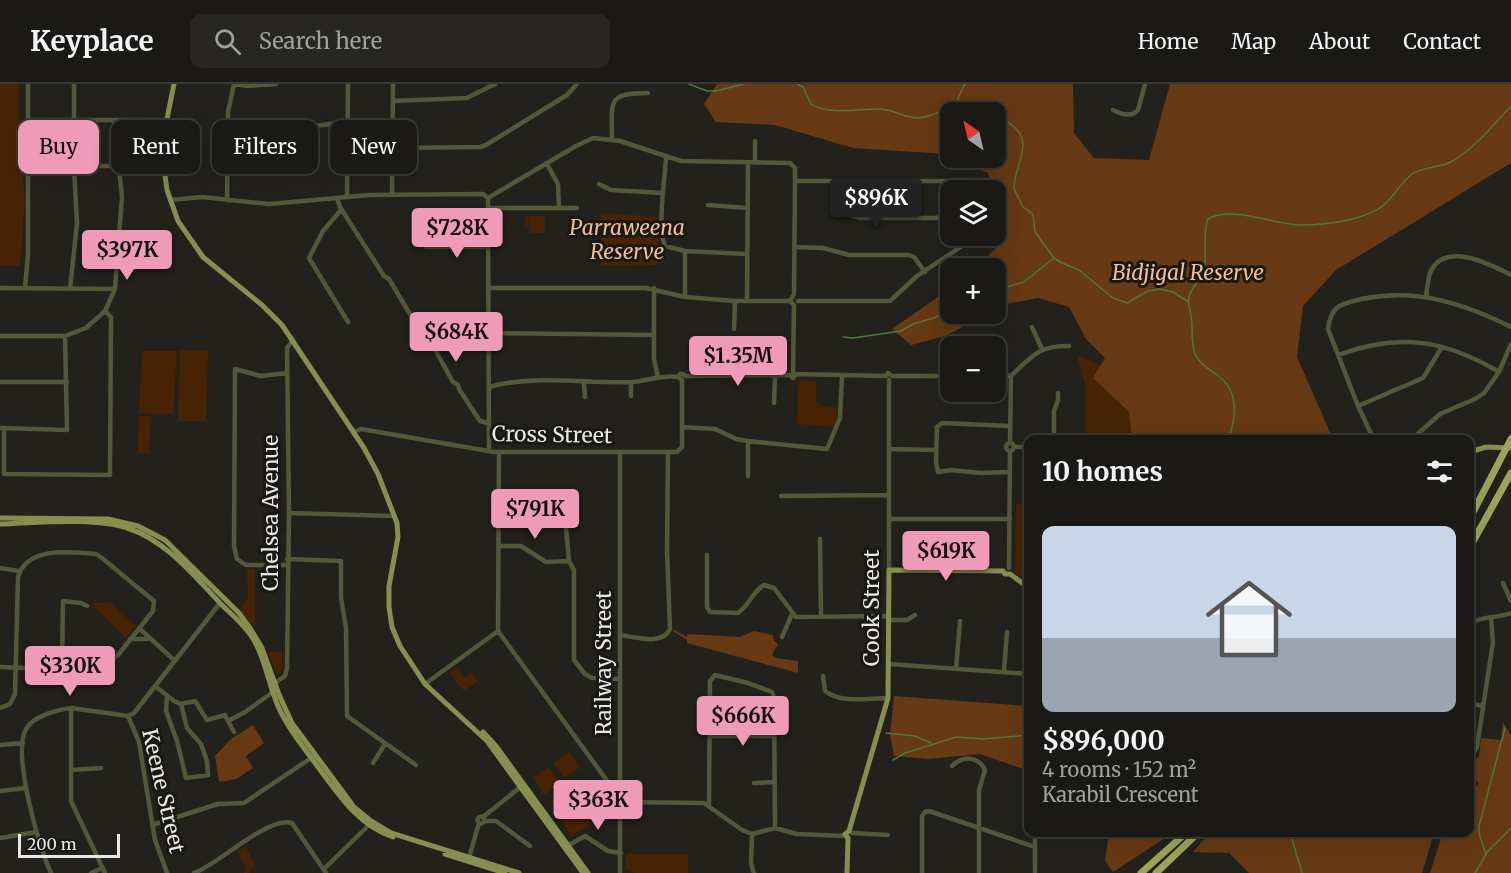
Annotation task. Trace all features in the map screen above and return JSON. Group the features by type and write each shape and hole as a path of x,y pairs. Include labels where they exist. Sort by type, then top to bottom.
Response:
{"highway":[{"path":"1474,510 1511,439"},
{"path":"1474,540 1511,473"},
{"path":"1141,873 1181,837"},
{"path":"1157,873 1194,837"}],"main road":[{"path":"167,120 174,84"},
{"path":"164,174 170,200 181,227 204,257 267,310 293,340 372,461 394,516 398,537 389,586 390,617 400,646 425,684 458,714 488,736 585,872"},
{"path":"1474,450 1483,447 1511,448"},
{"path":"0,518 83,517 108,519 138,526 165,540 222,601"},
{"path":"0,524 116,525 130,528 153,540 239,614 255,634 266,656 273,692 288,726 351,803 371,821 397,835 505,873"},
{"path":"889,570 1007,571 1024,584"},
{"name":"Cook Street","path":"847,873 848,835 888,698 889,570"},
{"path":"272,683 292,723 313,757 348,806 369,825 387,835 519,873"},
{"path":"523,785 569,845 585,872"}],"street":[{"path":"28,84 28,120"},
{"path":"74,84 74,120"},
{"path":"228,120 234,84 248,86 276,84"},
{"path":"348,84 348,120"},
{"path":"393,84 393,120"},
{"path":"393,101 467,98 495,84"},
{"path":"417,148 486,145 567,95 577,84"},
{"path":"1113,110 1127,115 1135,113 1138,110 1145,84"},
{"path":"612,139 612,105 615,99 624,94 648,93"},
{"path":"488,198 588,140 612,139 686,162 790,163 795,168 793,374"},
{"path":"755,141 755,162"},
{"path":"666,157 662,231 664,244 667,247 685,251 747,254"},
{"path":"747,300 748,162"},
{"path":"547,164 558,184 559,207"},
{"path":"70,289 77,224 72,167 111,166"},
{"path":"25,288 28,254 28,174"},
{"path":"0,336 65,336 86,328 105,310 115,289 122,197 120,174"},
{"path":"227,174 227,200"},
{"path":"347,174 347,196"},
{"path":"392,174 392,194"},
{"path":"795,181 940,181"},
{"path":"836,181 843,209 851,216 859,218 940,216"},
{"path":"599,184 611,189 663,193"},
{"path":"170,200 202,197 269,204 392,194 483,194 488,198"},
{"path":"337,198 341,210 384,276 389,279 429,345 434,348 453,382 458,385 480,421 488,423"},
{"path":"488,198 489,451"},
{"path":"708,206 747,208"},
{"path":"488,208 577,208"},
{"path":"341,210 323,231 309,258 348,322"},
{"path":"488,288 654,288 685,297 735,301 886,302 894,298 912,280 962,246"},
{"path":"426,247 488,247"},
{"path":"795,247 823,248 849,255 909,255 914,257 925,272"},
{"path":"685,251 685,297"},
{"path":"1426,297 1432,270 1439,262 1449,257 1459,256 1472,259 1511,275"},
{"path":"0,288 115,289"},
{"path":"654,288 654,359 658,378"},
{"path":"1372,435 1328,329 1330,316 1338,306 1392,294 1426,297 1464,306 1511,327"},
{"path":"735,301 735,329"},
{"path":"65,336 67,430 2,428 4,474 110,475 111,317 105,310"},
{"path":"1032,327 1042,349"},
{"path":"488,333 653,335"},
{"name":"Chelsea Avenue","path":"272,683 280,680 286,673 289,513 287,348 293,340"},
{"path":"1338,355 1376,343 1405,341 1442,347 1499,372"},
{"path":"697,343 700,351 700,376"},
{"path":"1417,435 1440,414 1484,393 1499,372 1511,344"},
{"path":"1007,571 1010,519 1009,472 1012,447 1011,376 1042,349 1055,345 1069,346"},
{"path":"1358,406 1423,378 1442,347"},
{"path":"287,373 261,376 235,369 234,546 237,559 246,565 341,561 341,598 346,628 346,712 349,718 416,765"},
{"path":"489,387 511,381 631,382 700,376 793,374 940,376"},
{"path":"1006,375 1011,376"},
{"path":"774,403 775,376"},
{"path":"682,427 715,429 736,439 748,441 828,449 840,418 842,376"},
{"name":"Cook Street","path":"889,377 889,570"},
{"path":"621,634 659,639 667,635 670,629 667,551 668,452 678,452 682,448 682,378"},
{"path":"0,382 67,382"},
{"path":"584,382 585,397"},
{"path":"631,382 631,396"},
{"path":"1054,435 1054,411 1059,399 1058,393"},
{"path":"1009,472 981,473 951,470 938,472 936,450 937,427 942,423 1010,426"},
{"name":"Cross Street","path":"353,432 363,429 499,452 668,452"},
{"path":"748,441 748,476"},
{"path":"1012,447 1024,447"},
{"path":"889,449 936,450"},
{"path":"499,452 498,631 608,782 613,787 620,788"},
{"name":"Railway Street","path":"620,452 620,873"},
{"path":"781,496 889,495"},
{"path":"569,503 565,516 569,561 574,570 574,660 585,674 592,678 620,679"},
{"path":"289,513 394,516"},
{"path":"548,516 565,516"},
{"path":"889,519 1010,519"},
{"path":"820,539 821,616"},
{"path":"499,546 521,546 546,562 569,561"},
{"path":"0,667 15,668 26,668 62,661 99,664 109,662 154,608 154,601 99,556 40,554 26,562 20,571 15,668 15,694 8,706 0,708"},
{"path":"707,555 708,611 712,613 738,613 745,607 756,590 764,585 774,588 792,614 800,618 821,616 907,620 915,615"},
{"path":"0,568 20,571"},
{"path":"1503,583 1511,601"},
{"path":"62,661 63,601 87,606"},
{"path":"51,873 42,855 26,788 23,767 24,731 31,723 53,711 71,708 128,716 134,713 222,601"},
{"path":"1474,621 1511,613"},
{"path":"782,637 792,614"},
{"path":"1474,752 1477,747 1493,642 1491,618"},
{"path":"956,669 960,621"},
{"path":"139,628 175,661"},
{"path":"425,684 498,631"},
{"path":"1004,672 1006,632"},
{"path":"130,639 144,637 150,639"},
{"path":"889,664 1024,674"},
{"path":"709,805 710,681 711,675 715,675 748,682 772,692 774,697 776,828"},
{"path":"824,676 825,691 831,695 843,698 888,698"},
{"path":"155,686 181,704 195,701 207,720 225,715 234,732"},
{"path":"228,721 273,692"},
{"path":"167,696 166,711 177,741 186,778 208,775 207,760 201,744 187,728 181,704"},
{"path":"1474,704 1482,706"},
{"path":"71,708 72,805 103,870 91,873"},
{"name":"Keene Street","path":"128,716 140,745 154,840 167,873"},
{"path":"710,736 774,736"},
{"path":"0,746 23,743"},
{"path":"373,763 386,744"},
{"path":"152,825 218,804 244,803 313,757"},
{"path":"951,766 960,759 967,758 979,762 984,767 985,772 979,790 979,873"},
{"path":"71,770 101,768"},
{"path":"754,783 775,782"},
{"path":"482,820 523,785"},
{"path":"0,791 26,788"},
{"path":"469,860 488,808 503,800"},
{"path":"620,802 709,805 742,830 752,834 776,828 802,835 888,836"},
{"path":"494,821 490,812 497,805"},
{"path":"922,873 922,816 929,811 1035,847"},
{"path":"482,820 494,821 530,846"},
{"path":"194,873 207,868 267,827 287,821 292,823 325,871 369,825"},
{"path":"0,838 36,832"},
{"path":"752,834 751,864 754,873"},
{"path":"569,845 583,836 608,851 621,852"},
{"path":"1035,837 1035,873"}],"green space":[{"path":"0,84 19,84 18,174 22,174 25,198 20,266 0,266"},
{"name":"Bidjigal Reserve","path":"717,84 1073,84 1074,133 1094,158 1149,160 1170,84 1511,84 1511,163 1336,270 1303,306 1297,357 1331,435 1132,435 1129,412 1093,378 1105,358 1086,339 1069,307 1038,298 1006,304 1006,258 986,258 998,246 1006,246 1006,180 990,180 988,173 976,168 1006,168 1006,102 940,102 940,154 853,148 775,125 716,122 704,104"},
{"name":"Parraweena Reserve","path":"601,213 658,217 659,265 601,266"},
{"path":"525,216 528,216 529,227 525,227"},
{"path":"529,216 545,216 545,233 530,233 531,224"},
{"path":"940,296 940,324 968,324 945,336 911,345 892,329"},
{"path":"180,350 208,350 206,421 178,421"},
{"path":"142,351 177,351 173,414 139,413"},
{"path":"1077,354 1106,368 1144,435 1085,435 1085,384"},
{"path":"798,381 816,381 816,402 822,406 839,408 835,427 797,424"},
{"path":"139,416 150,416 149,453 138,453"},
{"path":"1024,503 1024,579 1015,573 1016,504"},
{"path":"247,569 255,569 255,628 240,610 248,597"},
{"path":"94,603 111,603 136,626 126,638 94,607"},
{"path":"673,629 687,637 687,634 740,637 754,631 773,635 774,641 778,644 772,655 776,658 798,661 798,673 687,643 687,640"},
{"path":"268,652 282,652 282,670 279,674 275,672"},
{"path":"458,668 465,677 472,672 478,681 464,691 450,673"},
{"path":"894,696 1024,706 1024,769 980,754 928,759 894,756 890,735"},
{"path":"1503,722 1511,736 1511,873 1430,873 1441,837 1474,837 1474,789 1479,783 1474,779 1474,762 1479,756 1481,738 1501,740"},
{"path":"253,725 264,743 246,756 253,768 236,779 219,782 215,756 231,739"},
{"path":"569,752 580,767 564,778 553,763"},
{"path":"549,767 561,783 544,795 533,778"},
{"path":"565,790 592,823 572,836 559,819 562,816 550,801"},
{"path":"1108,837 1167,837 1113,872 1105,861"},
{"path":"1206,837 1432,837 1432,840 1422,873 1249,873 1229,853 1193,852"},
{"path":"246,846 255,866 248,873 244,873 245,865 238,851"},
{"path":"626,854 688,854 688,873 633,873 626,868"}],"waterway":[{"path":"689,84 707,91 744,84"},
{"path":"797,84 803,87 811,104 826,110 881,109 918,118 940,112"},
{"path":"958,102 965,84"},
{"path":"1229,435 1234,413 1232,396 1223,380 1195,355 1188,303 1204,269 1208,219 1229,214 1312,225 1334,223 1368,214 1385,204 1412,174 1451,162 1467,151 1511,106"},
{"path":"1006,122 1019,133 1023,148 1014,189 1023,207 1033,214 1035,232 1054,258 1079,270 1113,298 1127,303 1148,291 1160,289 1173,292 1187,301"},
{"path":"1006,287 1024,282 1054,258"},
{"path":"843,337 853,338 901,331 940,314"},
{"path":"1486,854 1479,826 1505,728"},
{"path":"886,733 915,736 931,743"},
{"path":"893,760 905,753 956,737 984,739 1024,735"},
{"path":"1475,873 1488,851 1511,828"},
{"path":"1291,837 1302,873"}]}
